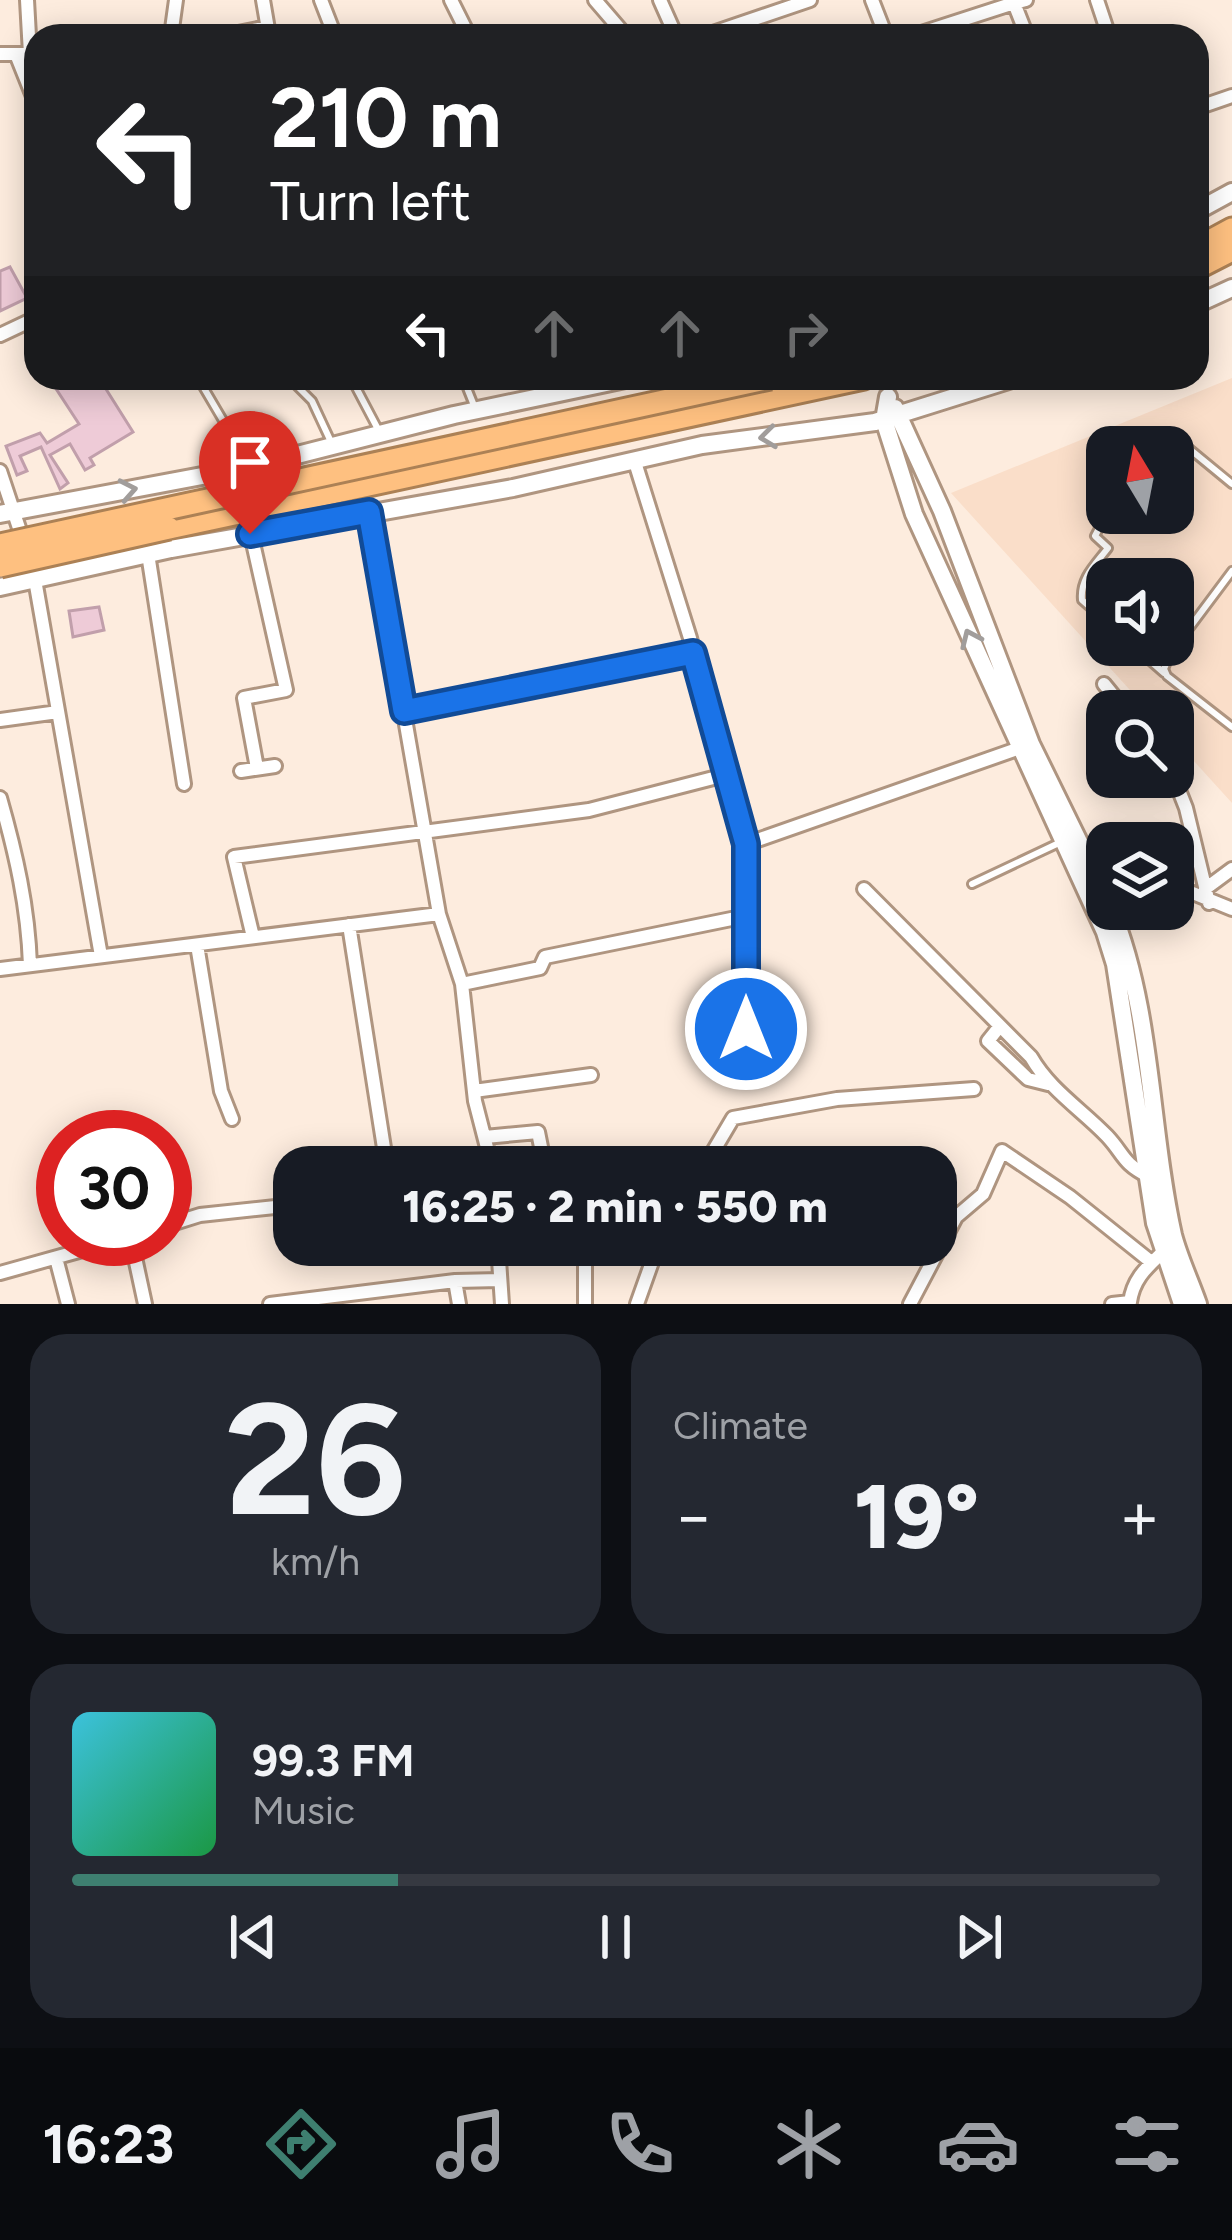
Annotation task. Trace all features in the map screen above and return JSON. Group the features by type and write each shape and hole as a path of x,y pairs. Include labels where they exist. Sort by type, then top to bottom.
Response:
{"highway":[{"path":"0,545 715,390"},
{"path":"0,566 809,390"}],"street":[{"path":"595,0 616,24"},
{"path":"739,24 810,0"},
{"path":"950,24 1020,2"},
{"path":"7,513 250,467 574,390"},
{"path":"0,587 250,534 513,488 702,445 892,418 978,390"},
{"path":"892,418 914,514 1020,748 1068,840 1086,855"},
{"path":"892,418 942,511 1105,932 1144,1136 1155,1223 1183,1304"},
{"path":"634,459 746,844 746,1067"},
{"path":"0,471 7,513 35,579 101,956"},
{"path":"369,512 439,914 462,984 474,1091 487,1146"},
{"path":"250,534 286,690 244,698 257,768"},
{"path":"148,554 184,784"},
{"path":"404,711 693,653"},
{"path":"1104,683 1110,690"},
{"path":"0,720 58,712"},
{"path":"746,844 1020,748"},
{"path":"241,771 275,766"},
{"path":"253,937 234,857 589,810 725,775"},
{"path":"0,798 20,869 30,965"},
{"path":"1182,798 1207,896"},
{"path":"1207,896 1232,869"},
{"path":"864,889 1031,1057 1048,1084 1112,1140 1128,1166 1148,1176"},
{"path":"1194,892 1232,909"},
{"path":"0,969 439,914"},
{"path":"462,984 540,968 544,957 746,916"},
{"path":"350,925 384,1146"},
{"path":"1112,1304 1130,1302 1132,1287 1163,1251 1128,958 1118,930"},
{"path":"197,944 221,1091 232,1119"},
{"path":"474,1091 591,1076"},
{"path":"716,1146 733,1118 837,1100 974,1089"},
{"path":"485,1137 538,1132 541,1146"},
{"path":"1112,1140 1133,1142 1144,1136"},
{"path":"910,1304 956,1217 983,1194 1002,1151 1163,1251 1198,1304"},
{"path":"192,1218 273,1207"},
{"path":"0,1274 36,1264"},
{"path":"58,1266 68,1304"},
{"path":"137,1266 145,1304"},
{"path":"499,1266 502,1304"},
{"path":"585,1266 585,1304"},
{"path":"638,1304 651,1266"},
{"path":"270,1304 372,1298 455,1281 500,1280"},
{"path":"455,1281 459,1304"}],"lane":[{"path":"205,390 250,467"},
{"path":"302,390 312,400 333,446"},
{"path":"357,390 380,434"},
{"path":"468,390 476,411"},
{"path":"1194,453 1232,484"},
{"path":"1097,534 1108,548 1100,558"},
{"path":"1167,676 1165,663 1170,654 1232,571"},
{"path":"1086,576 1081,590 1086,604"},
{"path":"1156,666 1232,728"},
{"path":"972,884 1068,840"}],"shaded area":[{"path":"1232,378 1232,803 1194,761 1194,690 1130,690 1108,666 1194,666 1194,558 1086,558 1086,642 951,493 1086,438 1086,534 1194,534 1194,426 1115,426"}],"building":[{"path":"10,267 24,299 0,311 0,271"},
{"path":"57,390 107,390 133,432 90,458 94,465 85,470 70,444 50,455 68,483 60,489 41,447 20,456 27,471 17,475 6,446 40,433 47,443 79,424"},
{"path":"99,607 104,630 73,637 69,611"}],"tunnel":[{"path":"887,390 888,397"}],"route":[{"path":"250,534 369,512 404,711 693,653 746,844 746,1029"}]}
